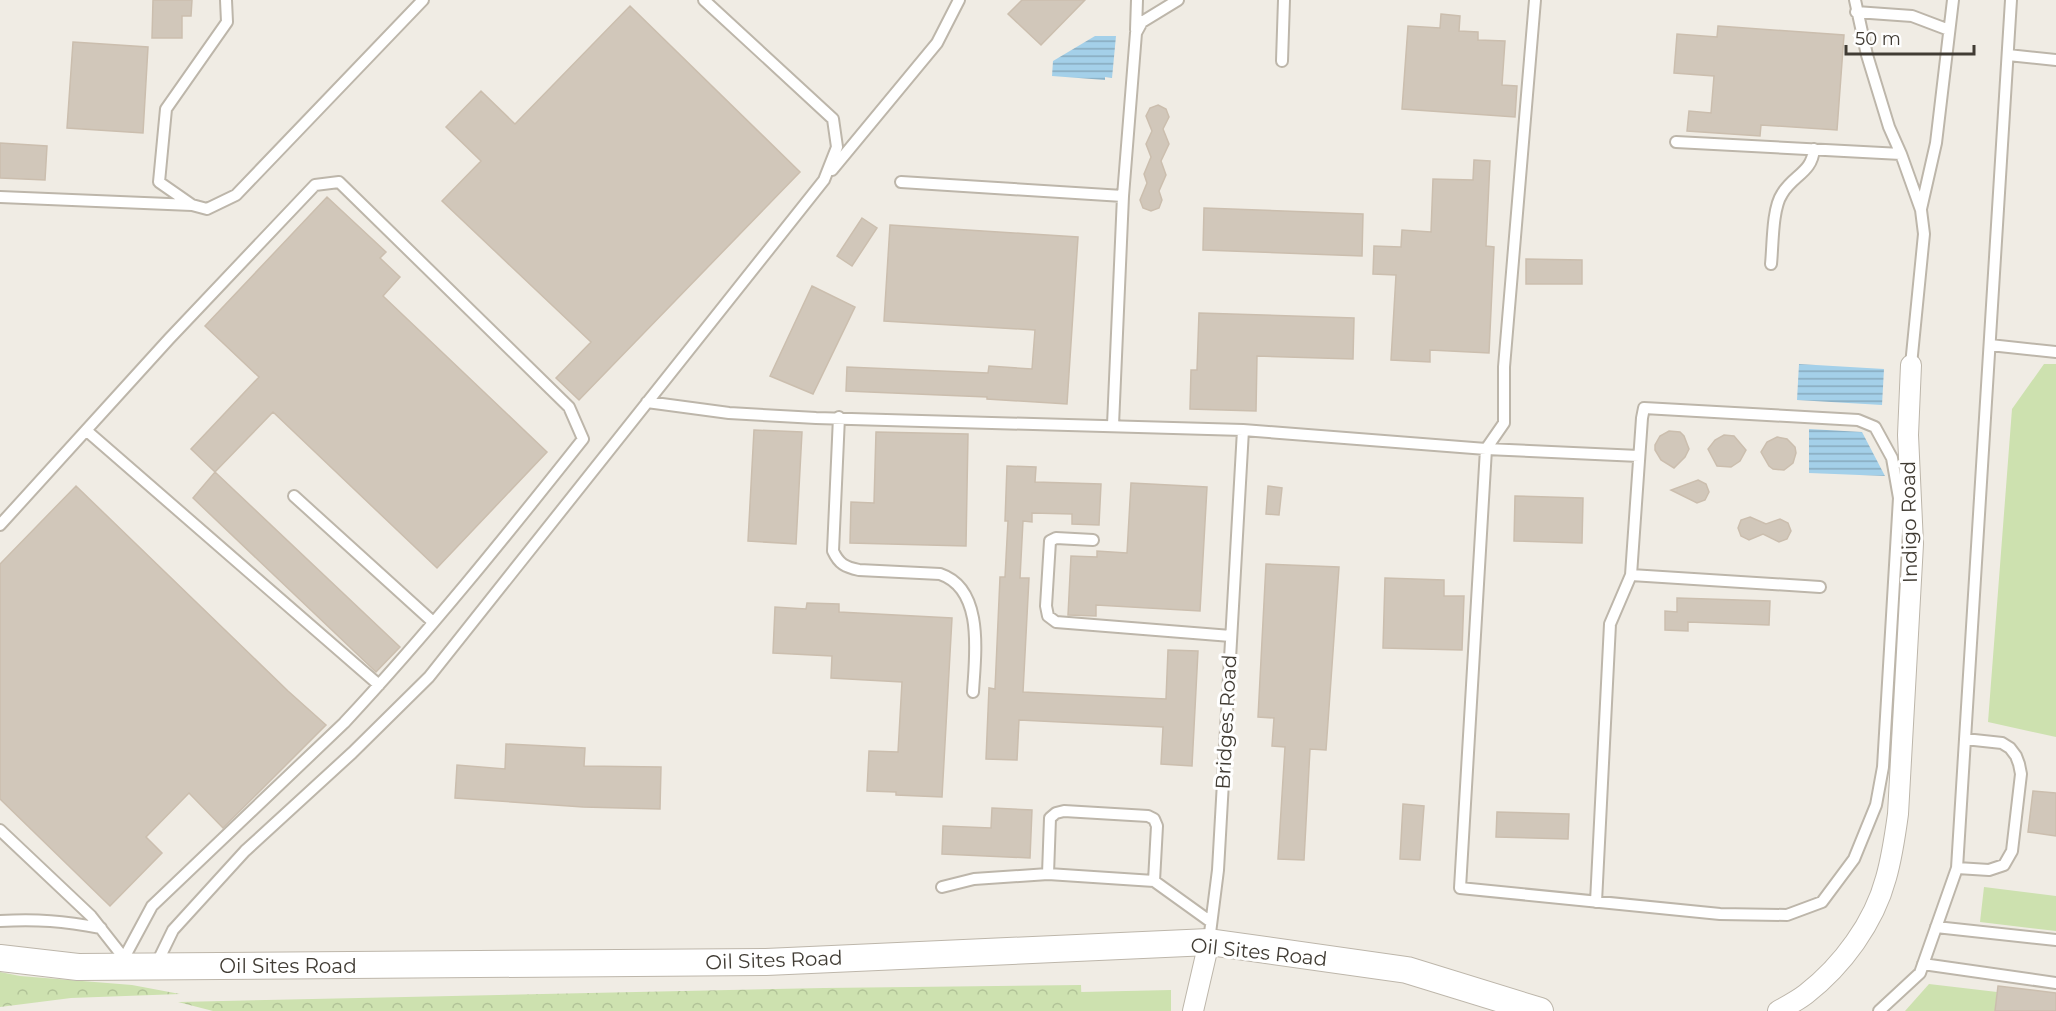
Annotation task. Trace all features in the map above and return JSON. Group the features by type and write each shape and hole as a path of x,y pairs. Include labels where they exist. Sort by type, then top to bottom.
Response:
{"street":[{"name":"Indigo Road","path":"1778,1011 1804,996 1851,948 1886,880 1892,852 1898,814 1912,544 1908,435 1911,365"},
{"name":"Oil Sites Road","path":"0,958 78,967 123,962 155,967 766,962 1210,932 1407,970 1540,1011"},
{"name":"Bridges Road","path":"1193,1011 1210,932"}],"lane":[{"path":"192,205 159,182 165,109 227,22 226,0"},
{"path":"0,197 192,205 207,209 236,195 423,0"},
{"path":"704,0 833,118 837,147 824,180"},
{"path":"155,967 173,930 245,850 352,753 429,677 824,180 937,43 959,0"},
{"path":"1113,425 1124,196 1137,0"},
{"path":"1136,33 1142,22 1178,0"},
{"path":"1282,61 1284,0"},
{"path":"1535,0 1504,367 1504,423 1486,449 1460,888 1596,902 1720,914 1787,915 1822,902 1854,859 1876,805 1883,767 1899,498 1892,458 1875,427 1858,420 1644,408 1631,575 1610,624 1596,902"},
{"name":"Indigo Road","path":"1855,0 1888,127 1901,154 1921,210 1924,234 1911,365"},
{"path":"1921,210 1936,143 1953,0"},
{"path":"1879,1011 1920,973 1957,868 2012,0"},
{"path":"1857,12 1912,16 1949,30"},
{"path":"2008,55 2056,60"},
{"path":"1676,142 1901,154"},
{"path":"1772,264 1780,195 1809,167 1814,149"},
{"path":"0,525 315,185 339,182 569,407 583,439 491,555 344,723 152,906 123,962 91,916 0,830"},
{"path":"901,182 1124,196"},
{"path":"1990,345 2054,350"},
{"path":"648,402 729,413 1243,430 1486,449 1639,456"},
{"path":"839,417 833,550 837,561 847,568 860,570 940,574 951,578 959,585 975,623 973,692"},
{"path":"87,430 379,685"},
{"name":"Bridges Road","path":"1210,932 1218,870 1243,430"},
{"path":"294,496 433,622"},
{"path":"1093,540 1056,538 1050,541 1046,606 1048,616 1056,622 1231,636"},
{"path":"1631,575 1820,587"},
{"path":"1957,868 1989,870 2004,865 2012,851 2021,774 2016,756 2010,748 2001,743 1965,739"},
{"path":"1048,874 1050,818 1056,813 1064,811 1148,816 1154,819 1157,826 1154,881"},
{"path":"942,888 974,879 1048,874 1154,881 1210,932"},
{"path":"0,921 61,920 101,928"},
{"path":"1936,927 2056,940"},
{"path":"1923,964 2056,983"}],"green space":[{"path":"2044,364 2056,364 2056,737 1988,722 2012,409"},
{"path":"1984,887 2056,896 2056,931 1980,922"},
{"path":"0,972 20,976 132,985 0,985"},
{"path":"1929,984 1997,992 1995,1011 1905,1011"},
{"path":"0,985 132,985 180,994 71,998 0,1007"},
{"path":"1081,985 1082,1011 213,1011 178,1002 824,988"},
{"path":"1171,990 1171,1011 1081,1011 1081,992"}],"water":[{"path":"1095,36 1116,36 1112,78 1105,77 1105,80 1052,76 1053,61"},
{"path":"1799,364 1884,369 1882,405 1797,400"},
{"path":"1809,429 1862,432 1885,476 1809,473"}],"building":[{"path":"153,0 192,0 191,16 182,16 182,38 152,38"},
{"path":"1022,0 1085,0 1041,45 1008,14"},
{"path":"630,6 800,172 579,400 556,378 591,342 442,201 481,161 446,127 481,91 515,124"},
{"path":"1441,14 1460,16 1459,31 1478,32 1478,40 1505,41 1502,85 1517,86 1515,117 1402,109 1408,26 1440,28"},
{"path":"1718,26 1844,35 1837,130 1761,125 1760,136 1687,131 1689,111 1711,113 1714,76 1674,73 1677,34 1717,37"},
{"path":"73,42 148,47 143,133 67,128"},
{"path":"1158,105 1166,109 1169,117 1163,129 1169,144 1161,161 1166,175 1159,191 1162,200 1159,208 1151,211 1143,208 1140,200 1147,183 1144,174 1151,157 1146,144 1152,131 1146,116 1150,108"},
{"path":"0,143 47,146 45,180 0,178"},
{"path":"1474,160 1490,161 1486,246 1494,247 1489,353 1430,350 1430,362 1391,360 1396,275 1373,274 1374,246 1401,247 1402,230 1431,232 1433,179 1473,180"},
{"path":"327,197 386,252 380,258 400,277 383,296 547,452 437,568 273,412 215,472 191,449 259,377 205,326"},
{"path":"1204,208 1363,214 1362,256 1203,250"},
{"path":"862,218 877,228 852,266 837,256"},
{"path":"890,225 1078,237 1067,404 987,399 987,397 846,391 847,367 988,373 989,366 1032,369 1035,330 884,321"},
{"path":"1526,259 1582,260 1582,284 1526,284"},
{"path":"812,286 855,307 813,394 770,376"},
{"path":"1199,313 1354,318 1353,359 1257,356 1256,411 1190,409 1191,370 1197,370"},
{"path":"754,430 802,432 796,544 748,541"},
{"path":"1669,431 1680,432 1689,449 1685,457 1674,468 1661,460 1655,450 1660,436"},
{"path":"876,432 968,434 966,546 850,543 851,502 874,503"},
{"path":"1724,435 1734,436 1746,450 1740,461 1731,467 1717,466 1708,449 1715,440"},
{"path":"1777,437 1787,439 1795,447 1793,463 1784,470 1773,469 1769,466 1761,452 1767,442"},
{"path":"1007,466 1036,467 1035,482 1101,484 1099,525 1072,524 1072,514 1032,513 1032,522 1023,521 1020,578 1029,578 1023,692 1166,699 1168,650 1198,651 1192,766 1161,764 1163,727 1019,720 1017,760 986,759 989,688 995,689 1000,577 1005,577 1008,521 1005,521"},
{"path":"215,472 400,647 376,672 193,498"},
{"path":"1698,480 1706,484 1709,492 1705,500 1697,503 1671,490"},
{"path":"1131,483 1207,487 1200,611 1096,605 1096,616 1068,615 1071,556 1097,557 1097,551 1127,553"},
{"path":"76,486 326,725 223,828 189,793 146,837 162,853 110,906 0,799 0,564"},
{"path":"1268,486 1282,488 1279,515 1266,514"},
{"path":"1515,496 1583,498 1582,543 1514,541"},
{"path":"1750,517 1766,524 1780,519 1788,523 1791,531 1787,539 1779,542 1763,534 1749,540 1741,536 1738,528 1741,520"},
{"path":"1266,564 1339,567 1326,750 1310,749 1304,860 1278,859 1285,747 1272,746 1274,718 1258,717"},
{"path":"1385,578 1444,580 1444,596 1464,596 1462,650 1383,648"},
{"path":"1677,598 1770,601 1769,625 1688,622 1688,631 1665,630 1665,611 1677,612"},
{"path":"807,603 839,604 839,612 952,618 942,797 867,791 869,751 898,752 902,682 831,678 832,656 773,653 775,607 806,609"},
{"path":"506,744 585,748 584,766 661,767 660,809 583,807 455,798 457,765 505,769"},
{"path":"2033,791 2056,793 2056,836 2028,832"},
{"path":"1403,804 1424,806 1420,860 1400,859"},
{"path":"992,808 1032,810 1030,858 942,854 943,826 991,828"},
{"path":"1497,812 1569,814 1568,839 1496,837"},
{"path":"1998,986 2056,993 2056,1011 1995,1011"}]}
